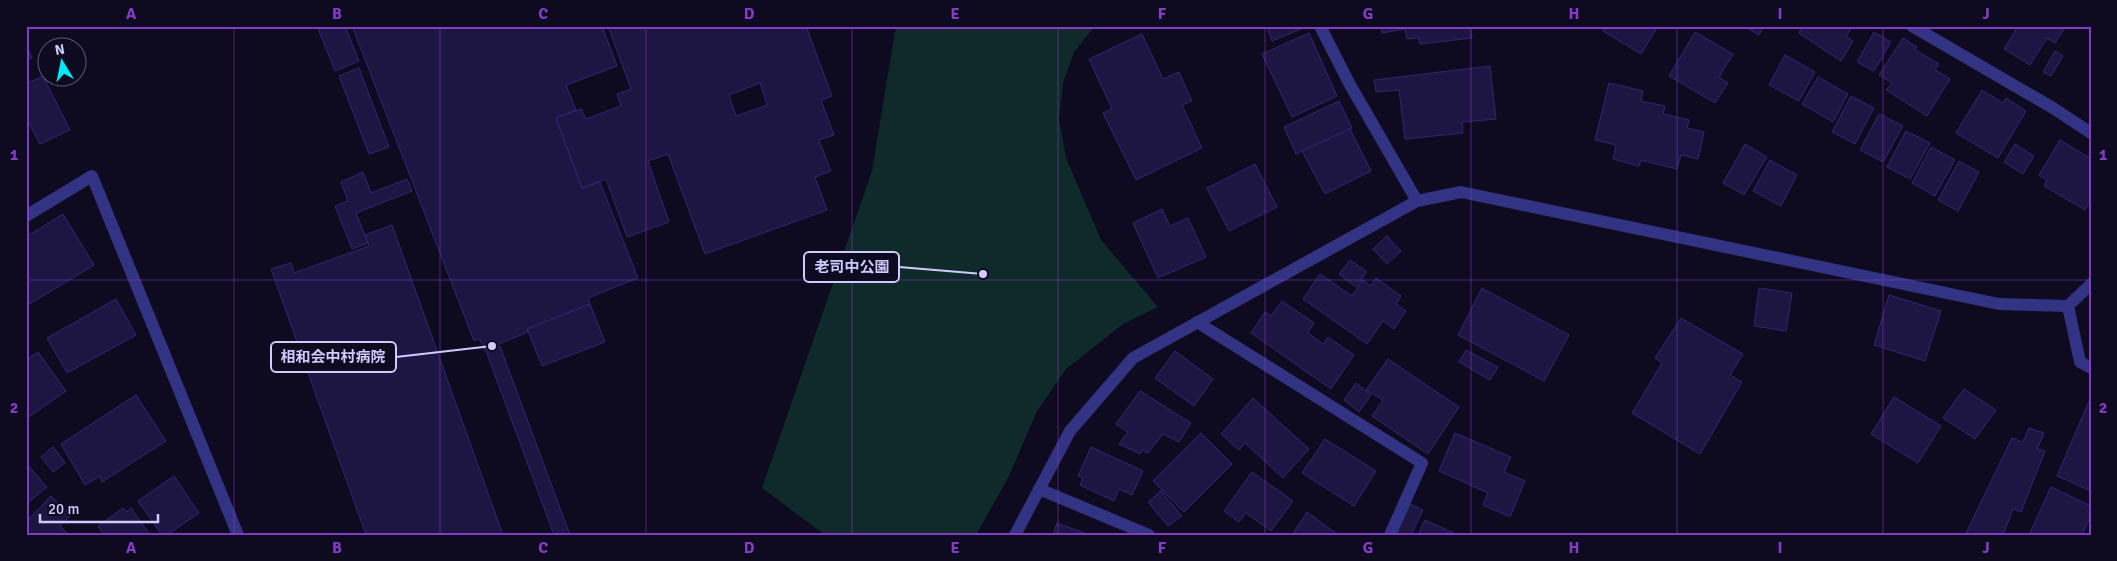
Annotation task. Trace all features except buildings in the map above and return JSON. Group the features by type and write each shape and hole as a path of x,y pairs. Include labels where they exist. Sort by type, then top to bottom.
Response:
{"street":[{"path":"1320,26 1349,83 1417,202"},
{"path":"1912,26 2053,108 2091,133"},
{"path":"26,216 92,176 238,535"},
{"path":"1015,535 1070,431 1133,358 1417,202 1461,192 1999,304 2068,306 2091,284"},
{"path":"2068,306 2080,362 2091,368"},
{"path":"1197,322 1422,463 1390,535"},
{"path":"1040,489 1149,535"}],"green space":[{"path":"896,26 1095,26 1074,52 1063,83 1059,119 1066,158 1101,240 1158,307 1123,324 1066,369 1037,411 1008,478 976,535 825,535 762,488 872,171"}],"place":[{"name":"老司中公園","path":"983,274"},
{"name":"相和会中村病院","path":"492,346"}]}
